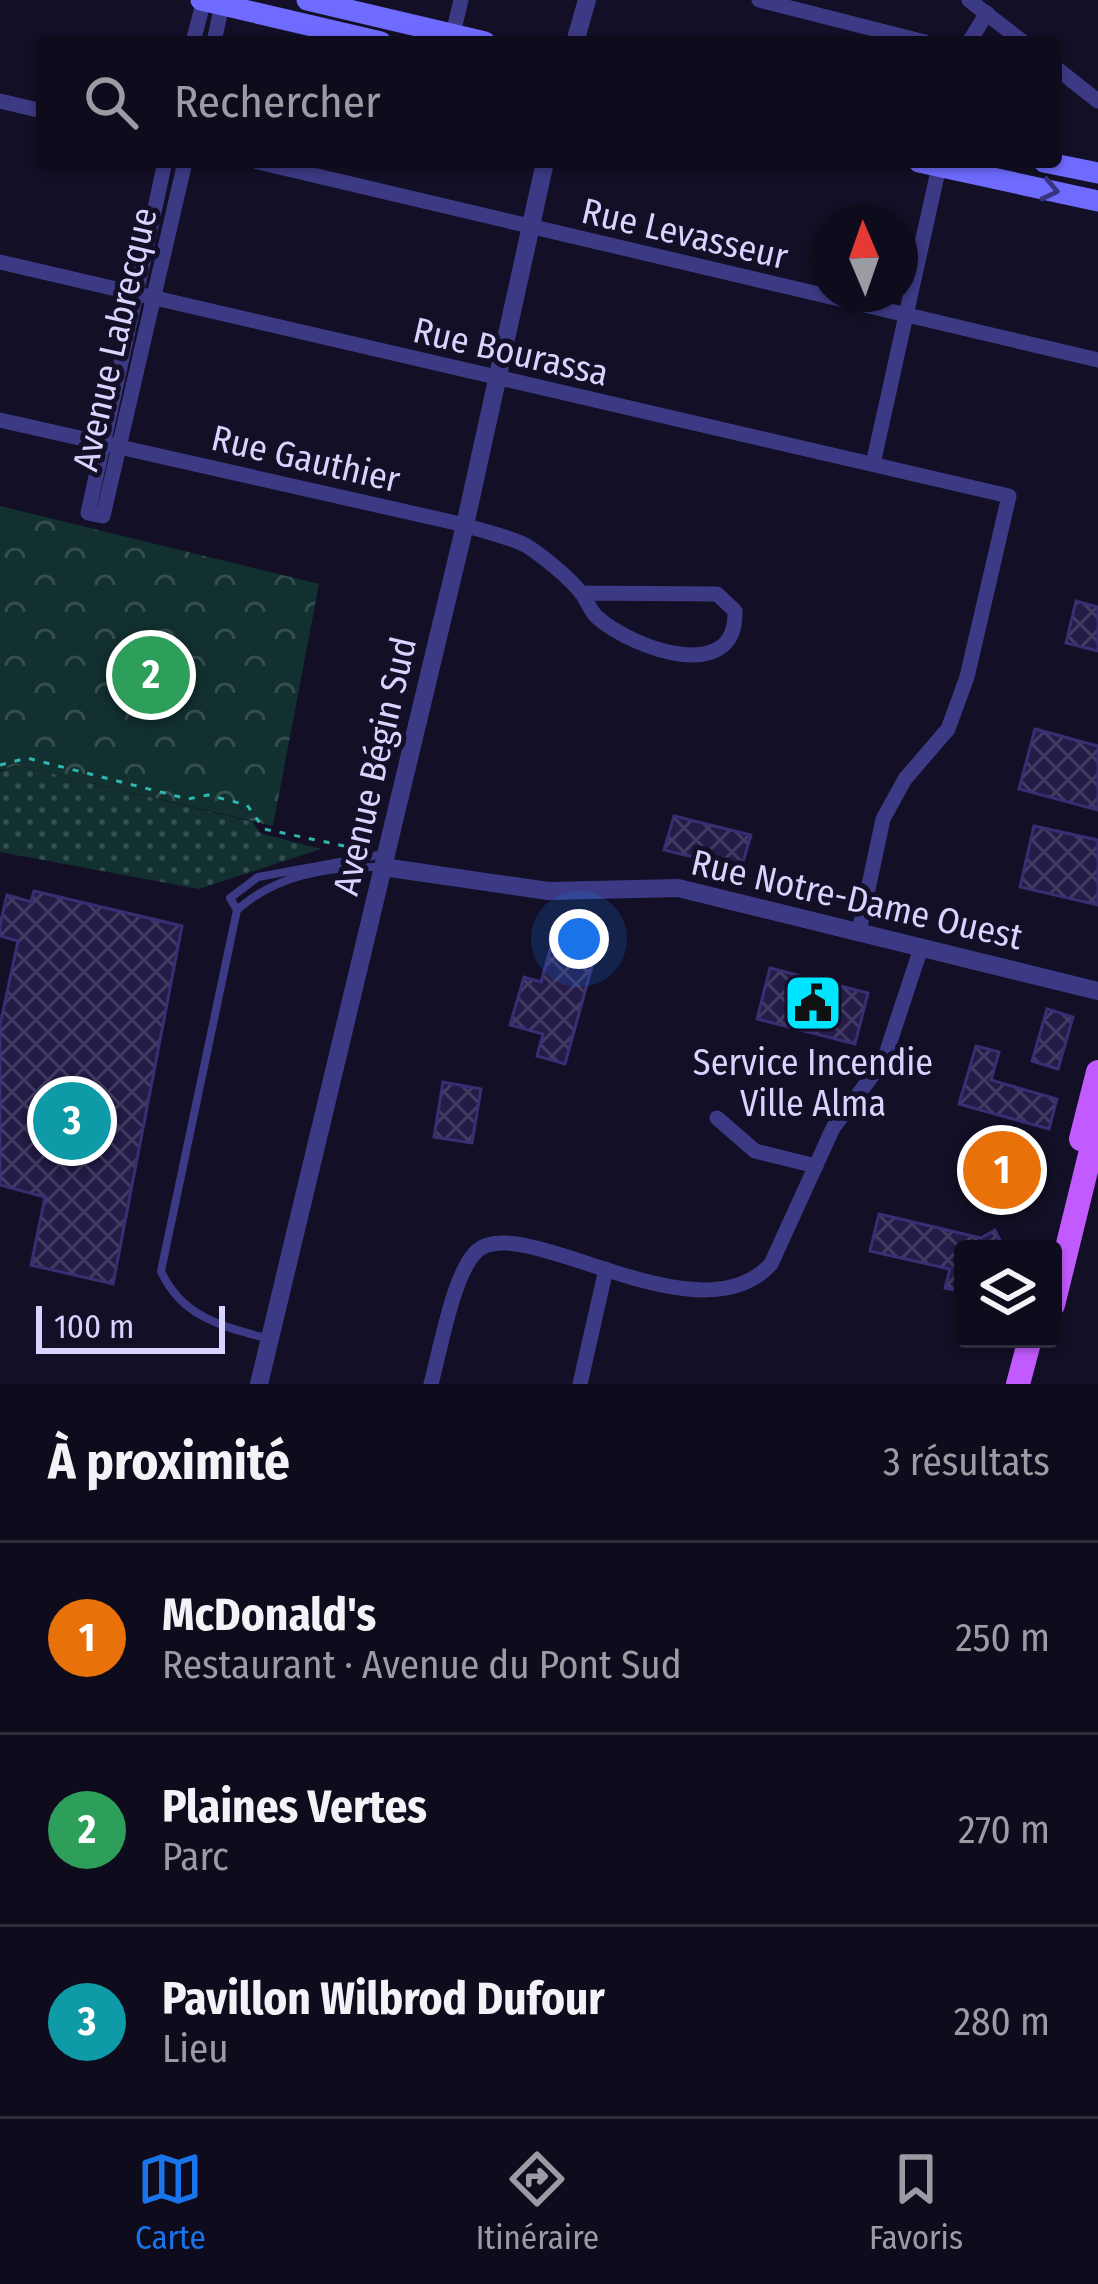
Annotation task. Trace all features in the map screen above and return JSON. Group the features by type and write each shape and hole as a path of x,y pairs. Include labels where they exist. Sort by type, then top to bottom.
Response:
{"main road":[{"path":"307,0 444,36"},
{"path":"211,1 356,36"},
{"path":"1062,166 1098,174"},
{"path":"951,168 1095,200"},
{"path":"1055,1240 1098,1072"},
{"path":"1062,1268 1098,1122"},
{"path":"1018,1384 1028,1348"},
{"path":"1034,1384 1043,1348"}],"street":[{"path":"452,36 460,0"},
{"path":"576,36 587,0"},
{"path":"760,0 901,36"},
{"path":"969,0 1015,36"},
{"path":"196,36 211,1"},
{"path":"211,1 214,36"},
{"path":"973,36 986,14"},
{"path":"1062,73 1098,101"},
{"path":"0,101 36,110"},
{"name":"Avenue Labrecque","path":"113,445 135,294 163,168"},
{"name":"Avenue Labrecque","path":"113,445 184,168"},
{"name":"Rue Levasseur","path":"283,168 1098,360"},
{"name":"Avenue Bégin Sud","path":"259,1384 465,525 544,168"},
{"path":"873,464 907,316 932,168"},
{"path":"1095,200 1098,174"},
{"name":"Rue Bourassa","path":"0,262 1009,496 968,677 948,729 905,779 883,819 859,932"},
{"name":"Rue Gauthier","path":"0,420 465,525 526,546 581,593 596,616 674,652 707,657 723,649 735,630 735,610 717,594 581,593"},
{"name":"Rue Notre-Dame Ouest","path":"385,861 548,891 678,888 1098,991"},
{"path":"431,1384 464,1272 484,1245 497,1241 697,1291 732,1291 757,1280 771,1264 848,1102 884,1060 921,948"},
{"path":"717,1118 755,1151 816,1166"},
{"path":"580,1384 606,1269"}],"lane":[{"path":"272,1339 200,1317 176,1299 161,1271 237,910 230,898 258,877 385,861"}],"path":[{"path":"0,765 27,758 188,799 208,795 247,805 264,830 385,861"}],"green space":[{"path":"0,506 319,584 273,826 16,765 0,771"},
{"path":"16,765 253,822 260,833 321,849 199,889 0,852 0,772"}],"building":[{"path":"1076,601 1098,607 1098,651 1066,643"},
{"path":"1035,729 1098,746 1098,810 1019,789"},
{"path":"674,816 751,835 741,869 664,850"},
{"path":"1034,826 1098,840 1098,905 1020,887"},
{"path":"34,891 182,926 113,1284 31,1265 45,1197 0,1185 0,1025 18,941 0,936 0,925 7,895 31,902"},
{"path":"551,947 594,959 565,1064 537,1056 543,1034 510,1025 524,977 541,982"},
{"path":"770,968 868,993 855,1044 757,1019"},
{"path":"1047,1009 1073,1017 1058,1069 1032,1061"},
{"path":"976,1046 999,1052 991,1080 1057,1099 1049,1129 959,1104"},
{"path":"443,1082 481,1089 472,1143 434,1137"},
{"path":"989,1146 1020,1154 1019,1160 1030,1163 1025,1183 1013,1180 1011,1187 973,1177 980,1151 987,1153"},
{"path":"879,1214 981,1238 995,1230 1000,1240 954,1240 954,1290 945,1288 950,1269 870,1251"}],"place":[{"name":"Plaines Vertes","path":"151,675"},
{"name":"Service Incendie Ville Alma","path":"813,1003"},
{"name":"Pavillon Wilbrod Dufour","path":"72,1121"},
{"name":"McDonald's","path":"1002,1170"}]}
